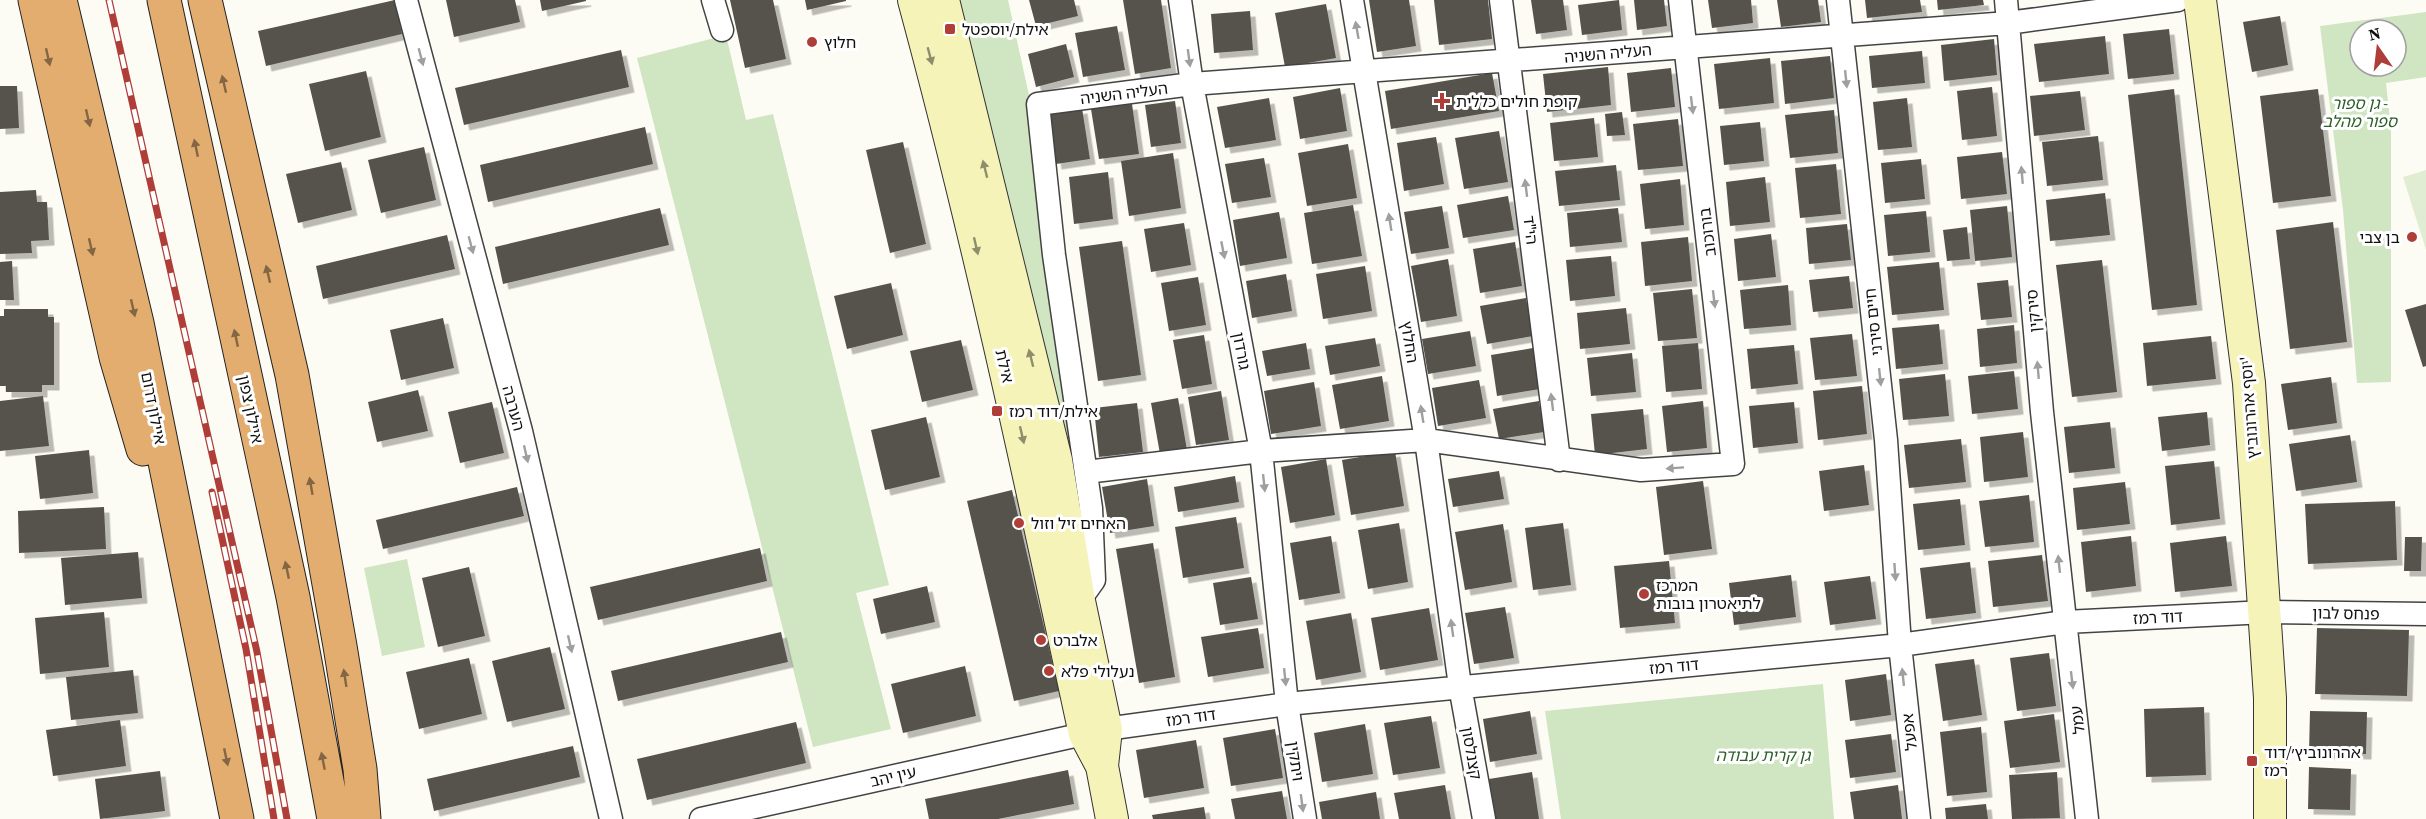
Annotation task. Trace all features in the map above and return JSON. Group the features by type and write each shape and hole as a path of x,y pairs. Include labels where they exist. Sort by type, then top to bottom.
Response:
{"highway":[{"path":"35,0 116,357 213,699"},
{"name":"איילון דרום","path":"60,0 137,323 237,819"},
{"name":"איילון צפון","path":"164,0 292,597 334,819"},
{"path":"205,0 292,375 344,668 360,769 364,819"}],"street":[{"name":"הערבה","path":"406,0 521,431 611,819"},
{"path":"713,0 722,30"},
{"name":"אילת","path":"914,0 947,119 1023,442 1095,732 1112,819"},
{"name":"אילת","path":"943,0 1056,460 1079,601 1095,732"},
{"name":"גורדון","path":"1180,0 1192,84 1261,451 1287,704"},
{"name":"החלוץ","path":"1352,0 1426,440 1460,686"},
{"name":"הי\"ד","path":"1501,0 1559,460"},
{"name":"בורוכוב","path":"1559,460 1641,470 1733,464 1680,0"},
{"name":"חיים סירני","path":"1838,0 1886,440 1900,645"},
{"name":"סירקין","path":"2006,0 2042,412 2065,622"},
{"name":"העליה השניה","path":"1086,472 1054,255 1038,104 1192,84 2008,23 2178,0"},
{"name":"יוסף אהרונוביץ'","path":"2200,0 2249,383 2266,612 2270,698 2270,819"},
{"path":"1079,601 1094,580 1091,508 1086,472 1261,451 1426,440 1559,460"},
{"name":"דוד רמז","path":"1095,732 1287,704 1900,645 2065,622 2266,612"},
{"name":"פנחס לבון","path":"2266,612 2426,614"},
{"name":"עמל","path":"2065,622 2087,819"},
{"name":"אפעל","path":"1900,645 1918,819"},
{"name":"קצנלסון","path":"1460,686 1484,819"},
{"name":"ויתקין","path":"1287,704 1305,819"},
{"name":"עין יהב","path":"701,819 1095,732"}],"green space":[{"path":"950,0 1008,0 1038,136 1090,576"},
{"name":"גן ספור - ספור מהלב","path":"2426,12 2426,77 2386,83 2391,129 2391,382 2357,383 2343,210 2320,26 2348,22 2348,78 2408,78 2408,18 2381,18"},
{"path":"726,35 746,120 773,114 889,585 856,593 891,729 813,747 637,58"},
{"path":"2426,170 2426,250 2403,177"},
{"path":"407,559 425,647 382,656 364,568"},
{"name":"גן קרית עבודה","path":"1823,684 1834,819 1561,819 1545,711"}],"building":[{"path":"395,0 402,34 266,66 258,31"},
{"path":"446,0 515,0 520,22 454,37"},
{"path":"540,0 586,0 586,1 542,11"},
{"path":"730,0 773,0 786,59 745,68"},
{"path":"805,0 846,0 846,1 807,10"},
{"path":"1029,0 1074,0 1078,16 1036,26"},
{"path":"1123,0 1161,0 1171,68 1135,74"},
{"path":"1369,0 1409,0 1416,46 1377,52"},
{"path":"1434,0 1488,0 1492,39 1439,45"},
{"path":"1531,0 1563,0 1567,30 1536,34"},
{"path":"1619,0 1622,30 1582,35 1578,5"},
{"path":"1634,0 1664,0 1667,26 1637,30"},
{"path":"1708,0 1751,0 1753,23 1712,28"},
{"path":"1777,0 1818,0 1821,22 1781,27"},
{"path":"1865,0 1920,0 1922,12 1867,18"},
{"path":"1937,0 1983,0 1984,5 1938,10"},
{"path":"1326,4 1336,58 1285,67 1275,13"},
{"path":"1250,11 1253,50 1214,53 1211,14"},
{"path":"2280,16 2288,65 2252,72 2243,22"},
{"path":"1117,26 1125,70 1083,77 1075,33"},
{"path":"2169,29 2174,74 2128,79 2123,34"},
{"path":"2105,36 2109,74 2039,82 2034,44"},
{"path":"1994,39 1997,75 1944,81 1941,45"},
{"path":"1066,44 1074,77 1036,87 1028,54"},
{"path":"621,50 629,87 464,125 455,88"},
{"path":"1922,51 1925,83 1872,88 1869,56"},
{"path":"1830,56 1834,98 1785,104 1781,61"},
{"path":"1770,58 1774,103 1719,109 1714,64"},
{"path":"1608,67 1611,105 1547,112 1543,74"},
{"path":"1671,68 1675,107 1631,112 1627,73"},
{"path":"366,71 381,137 325,151 309,84"},
{"name":"קופת חולים כללית","path":"1492,73 1499,111 1391,129 1385,91"},
{"path":"0,86 17,86 19,128 0,129"},
{"path":"1992,87 1997,136 1962,140 1957,91"},
{"path":"1340,88 1347,131 1300,139 1293,97"},
{"path":"2174,89 2197,305 2152,310 2128,95"},
{"path":"2318,89 2331,196 2273,203 2260,96"},
{"path":"2080,91 2085,130 2034,136 2030,96"},
{"path":"1269,98 1276,140 1225,148 1217,107"},
{"path":"1907,98 1912,147 1878,150 1873,102"},
{"path":"1175,101 1181,143 1151,147 1145,105"},
{"path":"1132,104 1139,154 1099,159 1091,109"},
{"path":"1082,108 1090,159 1056,164 1049,113"},
{"path":"1834,110 1838,153 1790,158 1785,115"},
{"path":"1622,112 1625,135 1607,136 1605,114"},
{"path":"1594,118 1598,157 1554,161 1550,123"},
{"path":"1678,119 1683,166 1638,170 1633,124"},
{"path":"1760,122 1764,161 1724,165 1720,126"},
{"path":"645,127 653,164 488,202 480,165"},
{"path":"1499,131 1508,182 1464,189 1455,138"},
{"path":"2098,136 2103,180 2047,186 2042,142"},
{"path":"1436,137 1444,184 1404,191 1397,143"},
{"path":"903,142 926,244 890,253 866,150"},
{"path":"1348,144 1357,198 1307,206 1298,153"},
{"path":"424,147 436,200 381,213 368,160"},
{"path":"2002,152 2007,194 1961,199 1957,157"},
{"path":"1173,153 1181,208 1129,216 1121,161"},
{"path":"1264,158 1271,197 1232,203 1225,164"},
{"path":"1921,159 1925,199 1885,203 1881,163"},
{"path":"341,162 352,210 298,223 286,174"},
{"path":"1836,164 1841,214 1800,218 1795,168"},
{"path":"1616,165 1620,200 1559,206 1555,171"},
{"path":"1108,172 1113,219 1074,224 1069,177"},
{"path":"1765,177 1770,222 1730,226 1726,182"},
{"path":"1680,179 1684,225 1645,229 1640,184"},
{"path":"36,190 37,202 47,202 49,240 31,241 32,253 0,254 0,192"},
{"path":"2105,193 2110,235 2050,241 2046,200"},
{"path":"1508,196 1514,230 1463,238 1457,205"},
{"path":"1353,205 1362,256 1312,264 1304,213"},
{"path":"1442,206 1449,248 1411,254 1404,212"},
{"path":"2007,206 2012,257 1975,261 1970,210"},
{"path":"660,208 669,245 503,284 495,247"},
{"path":"1618,208 1622,242 1570,247 1567,213"},
{"path":"1926,211 1930,252 1888,256 1884,215"},
{"path":"1279,212 1287,258 1240,266 1233,220"},
{"path":"2333,222 2347,342 2290,349 2276,230"},
{"path":"1184,223 1191,265 1151,272 1144,229"},
{"path":"1847,224 1851,260 1809,264 1806,228"},
{"path":"1967,227 1970,259 1947,261 1943,230"},
{"path":"1771,234 1776,277 1738,281 1734,239"},
{"path":"447,235 455,269 323,299 316,266"},
{"path":"1688,237 1692,281 1645,286 1641,242"},
{"path":"1122,241 1141,375 1098,381 1079,247"},
{"path":"1515,242 1522,286 1480,293 1473,249"},
{"path":"1611,256 1615,296 1570,301 1566,260"},
{"path":"1448,259 1457,316 1421,322 1411,266"},
{"path":"2102,260 2117,392 2072,397 2056,265"},
{"path":"12,261 14,300 0,300 0,262"},
{"path":"1939,262 1944,310 1892,315 1887,267"},
{"path":"1365,266 1372,311 1323,319 1316,274"},
{"path":"1286,274 1292,311 1252,318 1246,281"},
{"path":"1849,276 1853,308 1813,312 1809,280"},
{"path":"1198,277 1206,325 1169,331 1161,283"},
{"path":"2008,280 2012,317 1981,320 1977,283"},
{"path":"891,283 903,335 847,349 834,296"},
{"path":"1788,285 1791,325 1744,329 1740,290"},
{"path":"1692,289 1697,338 1658,341 1653,293"},
{"path":"1526,298 1533,336 1487,344 1480,306"},
{"path":"2426,304 2426,366 2423,367 2405,310"},
{"path":"1626,308 1630,344 1580,349 1577,313"},
{"path":"4,309 48,309 48,317 54,317 54,385 42,385 42,392 6,392 6,386 0,386 0,316 4,316"},
{"path":"443,318 454,368 401,380 390,330"},
{"path":"1939,324 1943,364 1896,369 1892,328"},
{"path":"2014,325 2017,363 1980,367 1977,329"},
{"path":"1470,331 1476,366 1428,374 1422,339"},
{"path":"1852,334 1857,376 1815,380 1810,338"},
{"path":"1204,335 1212,384 1182,389 1173,340"},
{"path":"2211,336 2216,379 2147,386 2143,343"},
{"path":"1375,338 1380,366 1330,375 1325,346"},
{"path":"961,340 973,390 922,402 910,351"},
{"path":"1306,343 1310,369 1267,376 1262,351"},
{"path":"1698,343 1702,389 1666,392 1662,346"},
{"path":"1794,345 1798,384 1751,389 1747,349"},
{"path":"1533,348 1540,389 1497,396 1491,355"},
{"path":"1632,353 1636,392 1591,396 1587,358"},
{"path":"2014,371 2018,409 1972,414 1968,376"},
{"path":"1945,374 1949,416 1903,420 1899,379"},
{"path":"1382,376 1389,421 1340,429 1332,385"},
{"path":"2331,377 2337,423 2288,430 2281,384"},
{"path":"1479,380 1486,418 1438,426 1432,388"},
{"path":"1314,382 1321,426 1271,434 1264,391"},
{"path":"1862,386 1867,434 1818,440 1813,391"},
{"path":"418,390 428,431 377,442 368,402"},
{"path":"1221,391 1229,440 1196,445 1188,397"},
{"path":"43,396 49,446 0,451 0,401"},
{"path":"1178,398 1187,450 1160,454 1151,403"},
{"path":"1539,401 1544,432 1499,439 1493,409"},
{"path":"1703,401 1707,448 1667,452 1662,406"},
{"path":"492,402 504,453 460,463 448,412"},
{"path":"1794,402 1798,443 1753,448 1749,406"},
{"path":"1137,403 1143,452 1099,457 1094,408"},
{"path":"1643,409 1647,449 1595,455 1591,414"},
{"path":"2207,412 2210,445 2162,451 2158,417"},
{"path":"926,417 940,477 885,490 871,430"},
{"path":"2110,422 2115,468 2069,473 2064,427"},
{"path":"2023,432 2028,477 1984,482 1980,437"},
{"path":"2350,435 2357,482 2296,491 2289,444"},
{"path":"1961,439 1966,482 1909,488 1904,445"},
{"path":"89,450 93,493 40,499 35,456"},
{"path":"1395,451 1404,506 1351,515 1342,460"},
{"path":"1326,459 1335,515 1290,523 1281,467"},
{"path":"2214,461 2220,519 2171,525 2165,466"},
{"path":"1864,465 1869,505 1824,511 1819,471"},
{"path":"1499,471 1504,499 1453,507 1448,479"},
{"path":"1235,476 1239,502 1178,512 1174,487"},
{"path":"1147,479 1154,526 1110,533 1102,487"},
{"path":"1703,481 1712,549 1664,555 1656,487"},
{"path":"2125,482 2130,524 2077,530 2073,488"},
{"path":"517,487 524,516 383,549 376,520"},
{"path":"1012,490 1059,691 1014,701 967,501"},
{"path":"2029,495 2034,542 1985,547 1979,501"},
{"path":"1960,499 1965,545 1918,550 1913,504"},
{"path":"2395,501 2397,560 2308,564 2305,504"},
{"path":"104,507 106,549 19,553 18,511"},
{"path":"1236,517 1244,568 1183,578 1175,527"},
{"path":"1399,523 1408,582 1368,589 1358,530"},
{"path":"1563,523 1571,585 1533,590 1525,528"},
{"path":"1503,524 1512,582 1465,590 1455,532"},
{"path":"1331,536 1340,593 1299,600 1290,543"},
{"path":"2131,536 2136,586 2086,592 2081,542"},
{"path":"2226,536 2232,586 2175,592 2170,543"},
{"path":"2405,537 2422,537 2421,571 2404,571"},
{"path":"1153,543 1175,677 1139,683 1116,549"},
{"path":"760,548 767,581 598,620 590,587"},
{"path":"138,552 142,598 65,605 61,558"},
{"path":"2042,555 2048,601 1993,607 1988,561"},
{"name":"המרכז לתיאטרון בובות","path":"1669,561 1675,623 1620,628 1614,566"},
{"path":"1970,562 1976,613 1926,619 1920,568"},
{"path":"469,567 485,636 438,647 422,578"},
{"path":"1791,575 1796,617 1734,625 1729,583"},
{"path":"1870,576 1876,619 1830,625 1824,582"},
{"path":"1251,577 1258,619 1220,625 1213,583"},
{"path":"927,586 935,622 881,634 873,599"},
{"path":"1505,607 1514,658 1474,664 1465,613"},
{"path":"1429,608 1438,660 1380,670 1371,618"},
{"path":"104,612 109,667 40,674 35,618"},
{"path":"1351,613 1361,672 1316,680 1306,621"},
{"path":"1258,628 1264,668 1208,677 1201,637"},
{"path":"2317,628 2409,630 2407,696 2315,694"},
{"path":"781,632 788,662 618,701 611,671"},
{"path":"550,647 565,709 507,722 492,661"},
{"path":"2049,653 2056,706 2017,711 2010,658"},
{"path":"469,658 482,714 419,729 406,672"},
{"path":"1974,659 1982,715 1943,721 1935,664"},
{"path":"965,666 976,716 903,733 891,684"},
{"path":"133,670 138,713 71,720 66,677"},
{"path":"1886,674 1891,715 1850,721 1845,680"},
{"path":"2204,707 2206,775 2146,777 2144,709"},
{"path":"1530,711 1537,754 1490,762 1483,719"},
{"path":"2310,711 2367,712 2366,754 2309,753"},
{"path":"2054,714 2060,762 2010,768 2004,721"},
{"path":"1431,716 1440,768 1393,775 1384,723"},
{"path":"120,720 126,766 53,776 46,730"},
{"path":"796,722 806,763 647,800 637,759"},
{"path":"1365,724 1373,774 1322,782 1314,733"},
{"path":"1981,727 1987,792 1947,796 1940,732"},
{"path":"1275,729 1283,778 1231,786 1223,738"},
{"path":"1891,734 1896,772 1850,778 1845,740"},
{"path":"1196,740 1204,788 1144,798 1136,750"},
{"path":"573,746 580,777 434,811 427,779"},
{"path":"2309,767 2351,769 2350,810 2308,809"},
{"path":"1068,770 1074,804 998,819 929,819 925,799"},
{"path":"160,771 165,811 100,819 95,779"},
{"path":"1532,772 1539,819 1496,819 1489,779"},
{"path":"2057,772 2060,818 2012,819 2009,775"},
{"path":"1445,785 1451,819 1399,819 1394,793"},
{"path":"1898,785 1902,819 1854,819 1850,792"},
{"path":"1282,791 1287,819 1235,819 1231,799"},
{"path":"1376,792 1380,819 1322,819 1319,802"},
{"path":"1986,804 1988,819 1946,819 1945,808"},
{"path":"1204,807 1206,819 1153,819 1152,815"}],"railway":[{"path":"109,0 257,652 287,819"},
{"path":"212,492 246,649 274,819"}],"place":[{"name":"אילת/יוספטל","path":"950,29"},
{"name":"חלוץ","path":"812,42"},
{"name":"קופת חולים כללית","path":"1442,101"},
{"name":"בן צבי","path":"2412,237"},
{"name":"אילת/דוד רמז","path":"997,411"},
{"name":"האחים זיל וזול","path":"1019,523"},
{"name":"המרכז לתיאטרון בובות","path":"1644,594"},
{"name":"אלברט","path":"1041,640"},
{"name":"נעלולי פלא","path":"1049,671"},
{"name":"אהרונוביץ׳/דוד רמז","path":"2252,761"}]}
